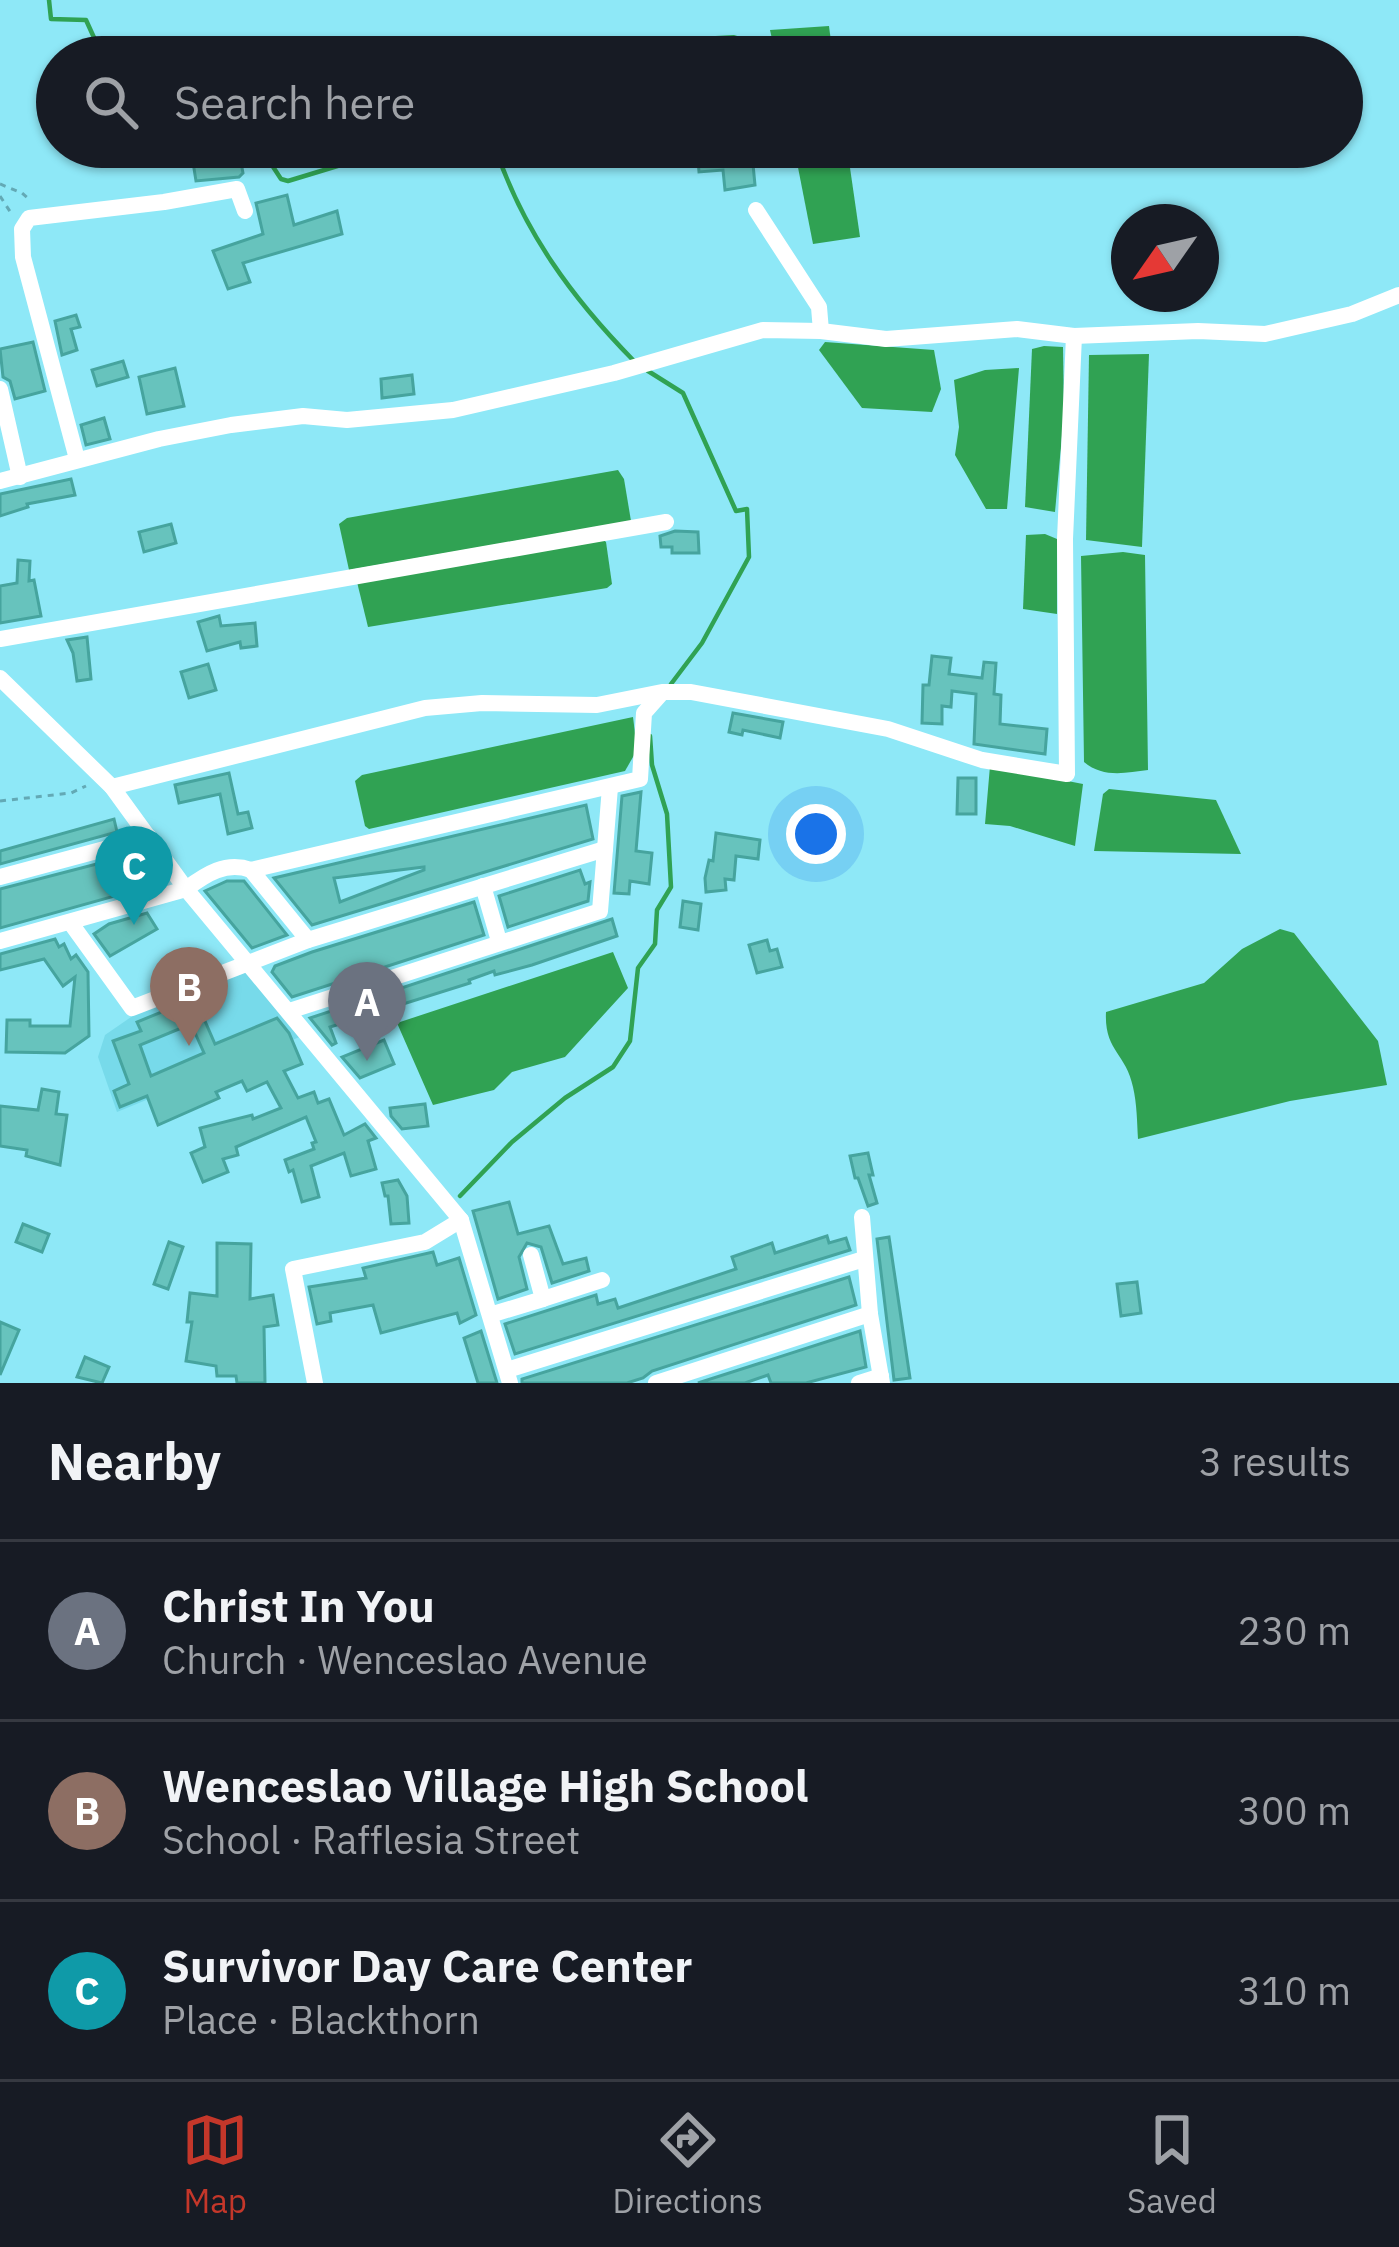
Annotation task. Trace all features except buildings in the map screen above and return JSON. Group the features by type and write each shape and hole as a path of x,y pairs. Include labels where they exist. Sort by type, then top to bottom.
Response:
{"street":[{"path":"76,459 23,257 22,229 28,218 237,189 245,211"},
{"path":"756,209 820,307 821,331"},
{"path":"0,482 159,439 288,417 376,419 453,410 614,374 763,330 886,339 1017,328 1074,336 1198,331 1265,334 1352,314 1399,295"},
{"path":"107,783 424,708 482,703 597,705 692,692 888,729 982,760 1067,774 1064,539 1074,336"},
{"path":"0,389 20,477"},
{"path":"0,639 666,522"},
{"path":"0,678 107,783 186,889 461,1220 508,1376 864,1259"},
{"path":"251,870 640,779 644,713 660,694"},
{"path":"289,1011 600,910 610,787"},
{"path":"0,878 149,837"},
{"path":"70,922 132,1008 308,940 605,849"},
{"path":"0,941 186,889 210,871 243,866 308,940"},
{"path":"483,886 499,941"},
{"path":"859,1383 882,1380 870,1314 862,1217"},
{"path":"315,1383 293,1270 425,1242 461,1220"},
{"path":"531,1255 543,1299"},
{"path":"490,1315 602,1280"},
{"path":"656,1383 870,1314"}],"path":[{"path":"0,184 22,193 44,214"},
{"path":"0,196 22,229"},
{"path":"0,801 71,793 107,783"}],"shaded area":[{"path":"829,26 830,36 771,36 770,30"},
{"path":"798,168 850,168 860,237 813,244"},
{"path":"825,342 934,350 941,389 932,412 862,408 819,350"},
{"path":"1063,347 1064,414 1055,512 1025,507 1032,349"},
{"path":"1149,354 1142,547 1086,540 1089,355"},
{"path":"1019,368 1007,509 986,509 955,455 959,427 954,380 985,370"},
{"path":"618,470 631,521 349,570 339,524 347,518"},
{"path":"1026,535 1057,539 1057,614 1023,609"},
{"path":"601,538 606,542 612,584 607,588 368,627 357,582"},
{"path":"1145,555 1148,770 1115,773 1084,762 1081,556"},
{"path":"633,717 637,750 625,771 369,829 365,826 355,781 362,775"},
{"path":"990,766 1083,784 1075,846 1010,826 985,824"},
{"path":"1109,789 1216,800 1241,854 1094,851 1103,794"},
{"path":"1280,929 1294,933 1378,1041 1387,1085 1290,1101 1138,1139 1133,1087 1108,1035 1106,1012 1204,983 1242,949"},
{"path":"613,952 628,988 565,1057 512,1072 494,1090 433,1105 397,1023"},
{"path":"248,966 302,1036 117,1112 98,1057 105,1035 134,1015"}],"waterway":[{"path":"49,0 51,19 86,20 93,36"},
{"path":"274,168 288,181 331,168"},
{"path":"502,168 552,262 634,361"},
{"path":"648,371 683,393 736,511 747,509 749,557 702,643 671,684"},
{"path":"460,1196 512,1142 565,1098 613,1067 630,1041 638,968 655,944 657,910 671,887 667,814 652,765 650,736"}],"place":[{"name":"Survivor Day Care Center","path":"134,925"},
{"name":"Wenceslao Village High School","path":"189,1046"},
{"name":"Christ In You","path":"367,1061"}]}
